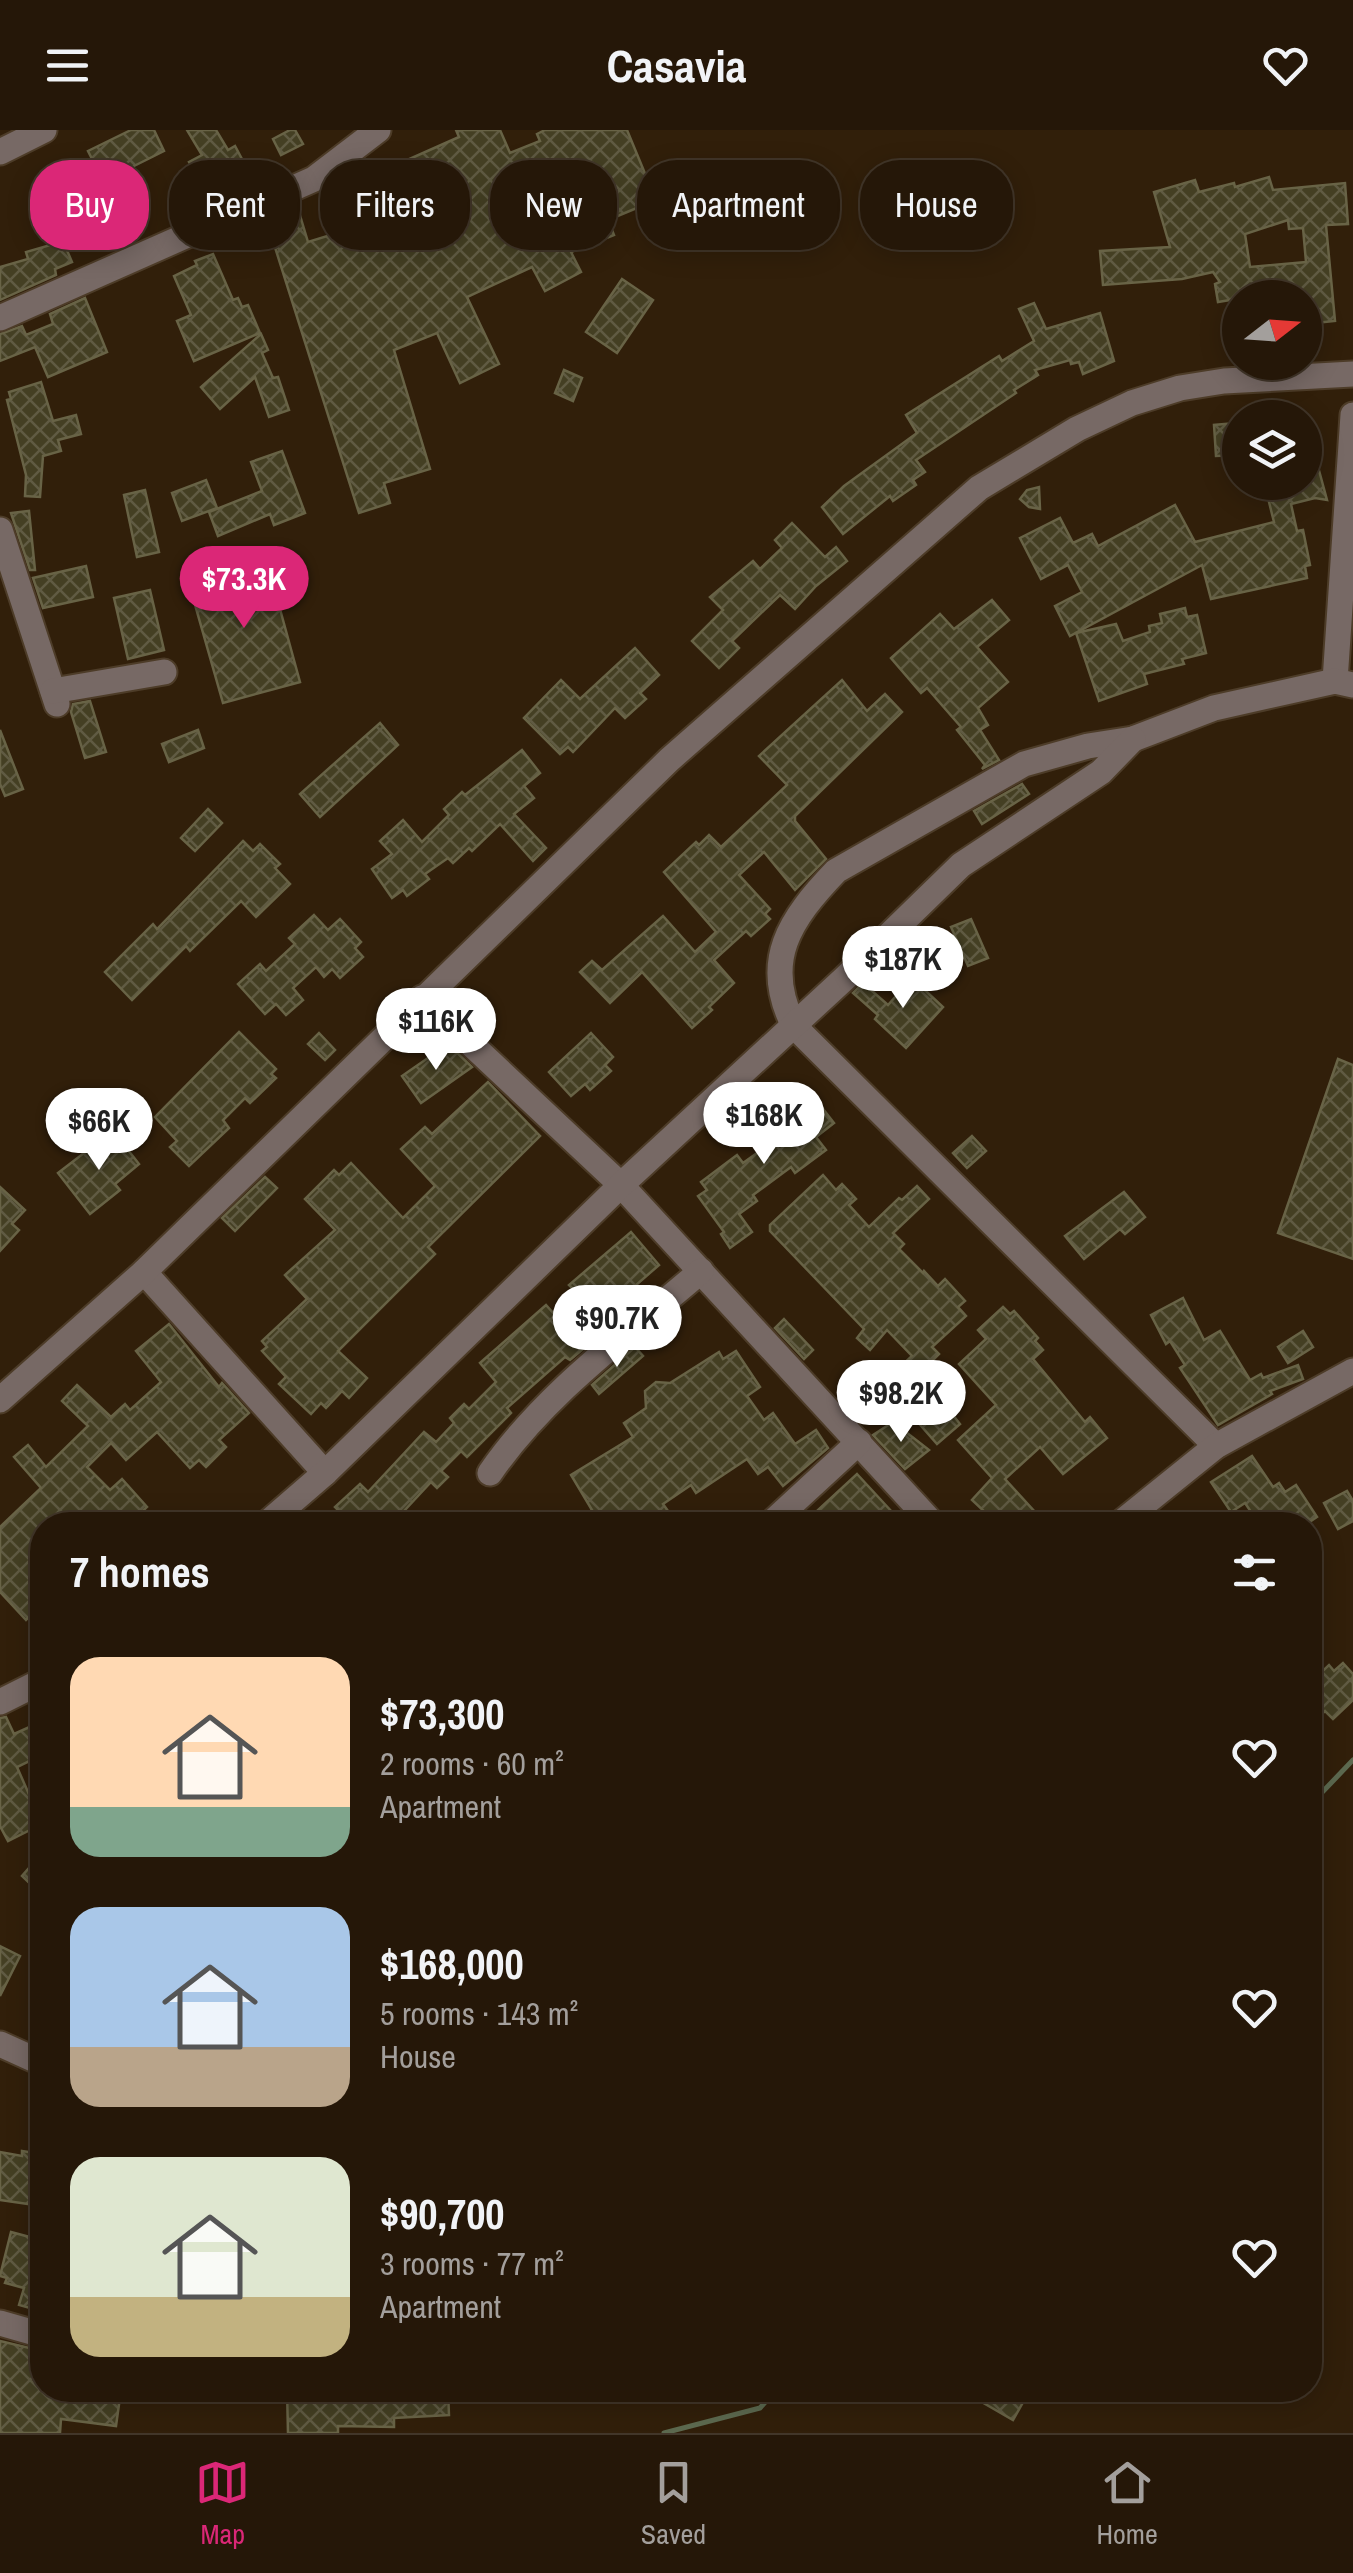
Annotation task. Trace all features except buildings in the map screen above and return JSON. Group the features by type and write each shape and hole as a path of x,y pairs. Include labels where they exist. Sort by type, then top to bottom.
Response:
{"street":[{"path":"4,143 44,130"},
{"path":"0,318 314,179 378,130"},
{"path":"0,1400 144,1272 668,760 979,488 1077,429 1132,403 1180,388 1224,380 1353,374"},
{"path":"1216,1446 794,1026 779,992 781,946 813,895 836,871 1024,764 1088,746 1133,739 1214,708 1344,683 1353,415"},
{"path":"0,530 55,698 164,672"},
{"path":"285,1512 621,1185 961,865 1101,772 1133,739"},
{"path":"422,998 621,1185 922,1512"},
{"path":"144,1272 325,1473"},
{"path":"490,1473 515,1437 551,1400 701,1272"},
{"path":"1134,1512 1216,1446 1353,1370"},
{"path":"783,1512 859,1442"},
{"path":"0,1702 30,1687"},
{"path":"0,2044 30,2057"},
{"path":"0,2323 30,2332"}],"waterway":[{"path":"1322,1792 1353,1760"},
{"path":"664,2433 760,2408 765,2402"}]}
